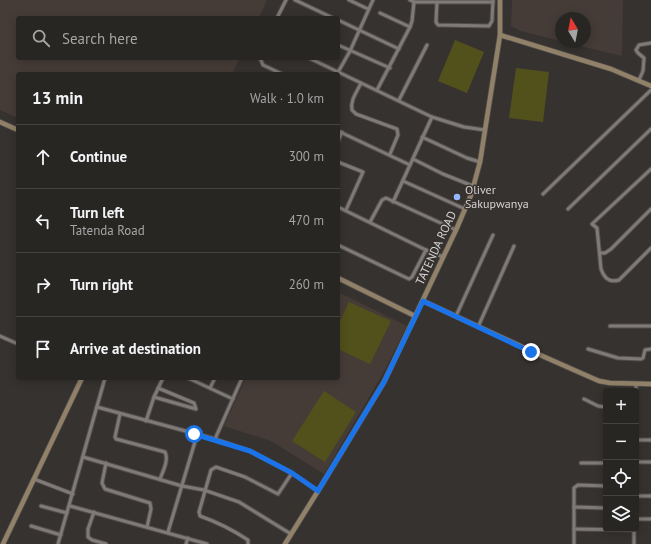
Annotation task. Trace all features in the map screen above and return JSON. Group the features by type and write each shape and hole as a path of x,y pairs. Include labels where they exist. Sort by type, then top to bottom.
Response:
{"street":[{"path":"278,16 286,0"},
{"path":"295,0 329,16"},
{"path":"349,0 368,9"},
{"path":"339,72 373,0"},
{"path":"410,0 414,2 493,1 492,20 489,26 438,25 436,22 437,2"},
{"name":"TATENDA ROAD","path":"285,544 384,382 456,230 474,187 480,162 500,35 500,0"},
{"path":"377,90 390,68 410,27 414,2"},
{"path":"380,13 410,27"},
{"path":"340,21 399,49"},
{"path":"500,35 611,69 651,86"},
{"path":"639,80 643,71 644,58 636,50 639,45 651,43"},
{"path":"399,100 427,44"},
{"path":"340,46 390,68"},
{"path":"261,60 263,65 278,72"},
{"path":"313,60 336,72"},
{"path":"340,74 399,100 432,117 464,127 485,130"},
{"path":"362,83 353,98 352,110 356,114 397,129 398,135 390,154"},
{"path":"544,194 651,90"},
{"path":"393,202 432,117"},
{"path":"0,122 16,129"},
{"path":"568,209 651,129"},
{"path":"340,136 342,132 410,165"},
{"path":"422,137 467,158 480,162"},
{"path":"413,159 474,187"},
{"path":"340,163 362,172 346,210"},
{"path":"651,169 592,224 597,228 603,276 609,281 613,282 619,280 651,248"},
{"path":"403,181 465,209"},
{"path":"370,222 383,199 386,198 456,230"},
{"path":"340,208 443,257"},
{"path":"600,253 611,249 651,209"},
{"path":"456,316 493,235"},
{"path":"340,246 409,279 412,278 426,250"},
{"path":"478,327 514,246"},
{"path":"340,279 415,316"},
{"path":"423,301 599,381 610,383 651,384"},
{"path":"610,326 651,326"},
{"path":"0,336 16,343"},
{"path":"588,349 618,358 641,359 643,358 645,350 651,349"},
{"path":"3,544 81,380"},
{"path":"58,544 104,380"},
{"path":"146,421 161,380"},
{"path":"192,380 233,399"},
{"path":"210,388 214,380"},
{"path":"215,440 241,380"},
{"path":"154,397 196,409 194,403 158,388"},
{"path":"584,399 598,406 603,407"},
{"path":"97,407 250,451 292,473 318,491"},
{"path":"120,414 115,437 116,439 165,452 167,459 160,479"},
{"path":"168,532 197,435"},
{"path":"639,440 651,440"},
{"path":"83,457 182,486 204,490 239,502 291,534"},
{"path":"639,462 651,462"},
{"path":"106,463 102,483 104,489 150,504 151,509 147,527"},
{"path":"581,463 603,463"},
{"path":"248,544 248,540 240,534 216,521 200,516 199,512 204,490 211,470 216,467 245,477 278,494 292,473"},
{"path":"34,479 73,494"},
{"path":"574,544 574,488 578,485 603,486"},
{"path":"639,496 651,496"},
{"path":"42,506 67,513"},
{"path":"70,506 207,544"},
{"path":"574,507 603,508"},
{"path":"94,512 88,529 88,537 92,540 106,544"},
{"path":"639,519 651,519"},
{"path":"31,526 61,535"},
{"path":"574,530 603,530"},
{"path":"634,532 634,544"},
{"path":"186,544 188,538"}],"shaded area":[{"path":"0,0 267,0 260,16 16,16 16,60 239,60 233,72 16,72 16,117 0,110"},
{"path":"512,0 623,0 622,56 589,48 591,48 591,12 555,12 555,40 521,31 511,26"},
{"path":"455,40 484,52 467,93 438,81"},
{"path":"516,68 549,72 543,122 509,118"},
{"path":"340,293 407,326 382,375 324,474 271,441 224,426 245,380 340,380"},
{"path":"349,302 391,321 370,364 340,350 340,321"},
{"path":"324,391 356,412 325,462 292,441"}],"place":[{"name":"Oliver Sakupwanya","path":"457,197"}],"route":[{"path":"194,434 250,451 292,473 318,491 384,382 423,301 531,352"}]}
